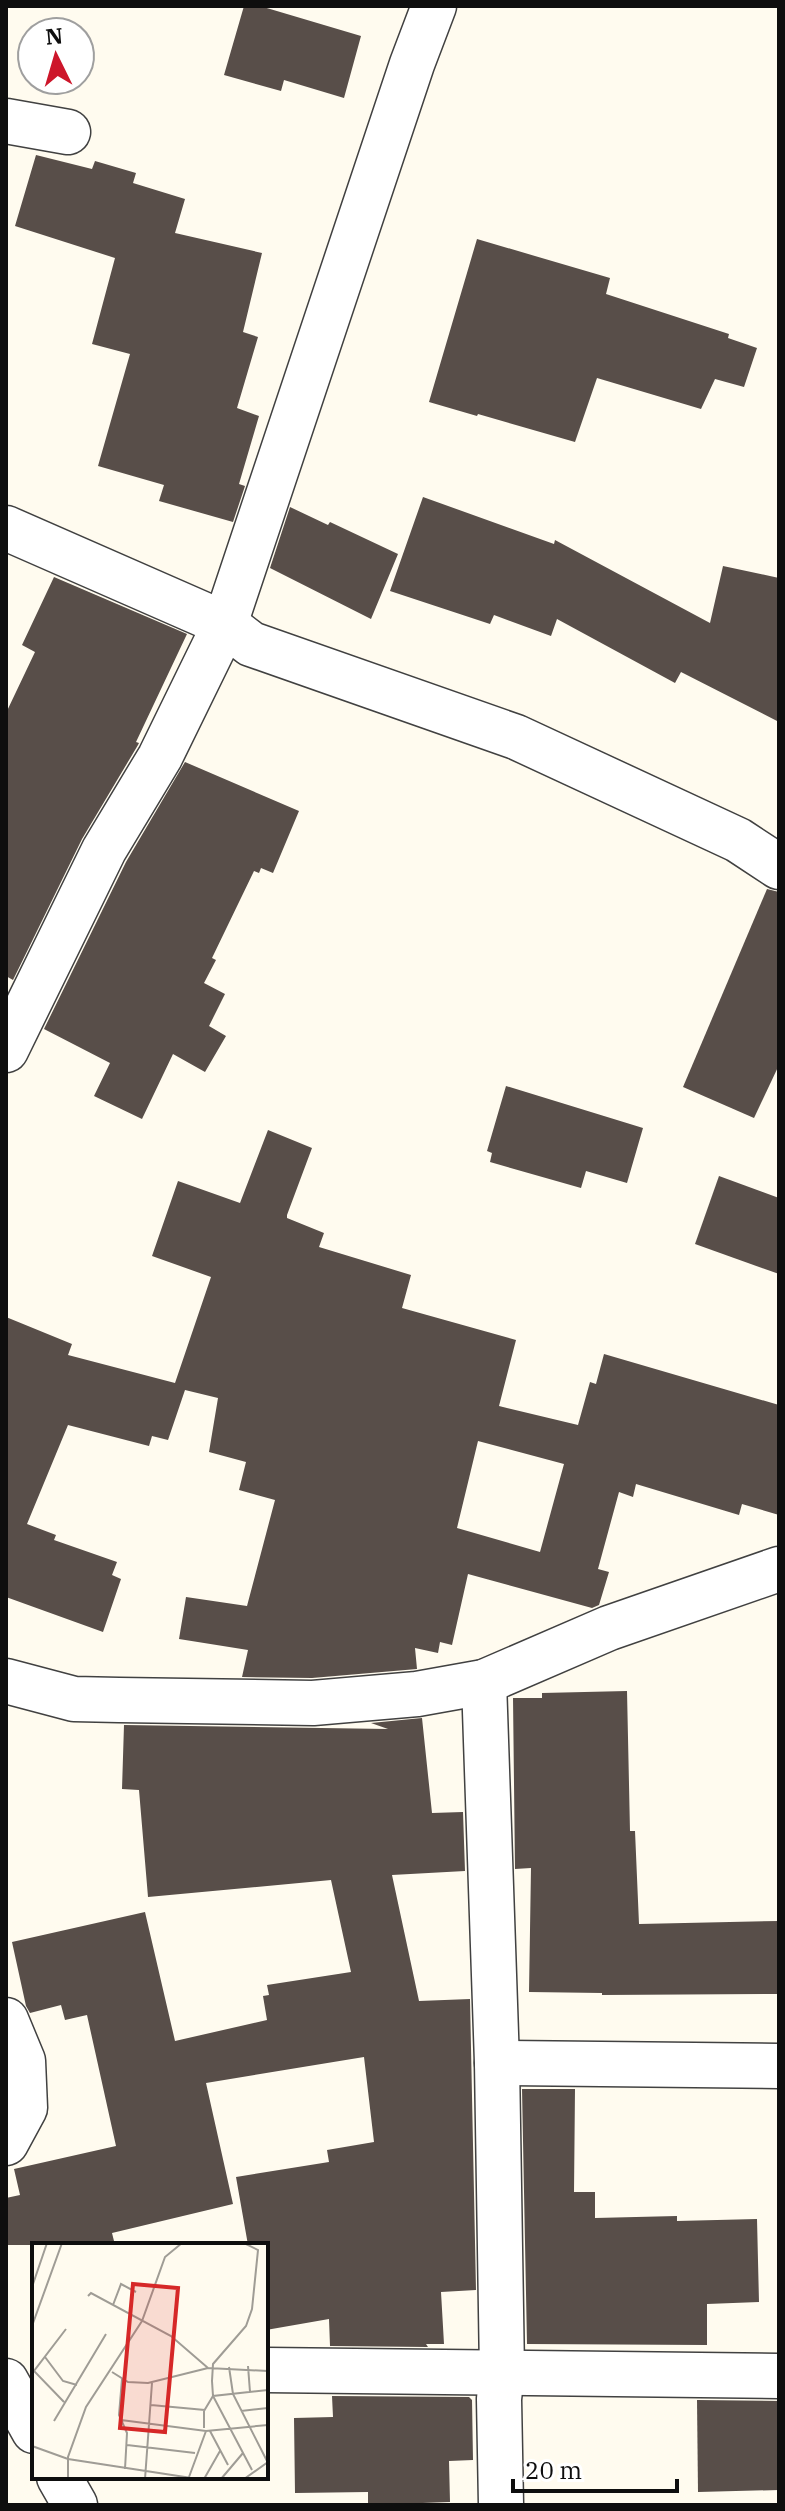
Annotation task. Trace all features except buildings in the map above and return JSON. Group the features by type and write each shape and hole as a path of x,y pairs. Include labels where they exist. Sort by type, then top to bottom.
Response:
{"street":[{"path":"6,1050 104,850 160,757 225,624 434,6"},
{"path":"6,121 68,132"},
{"path":"6,528 225,624 251,644 516,737 738,840 779,867"},
{"path":"6,1681 74,1699 313,1703 417,1694 484,1682 609,1628 779,1569"},
{"path":"484,1682 497,2063 501,2505"},
{"path":"6,2020 23,2061 25,2108 6,2143"},
{"path":"497,2063 779,2066"},
{"path":"6,2368 32,2368"},
{"path":"268,2370 779,2376"},
{"path":"6,2381 32,2427"},
{"path":"60,2479 75,2505"}]}
